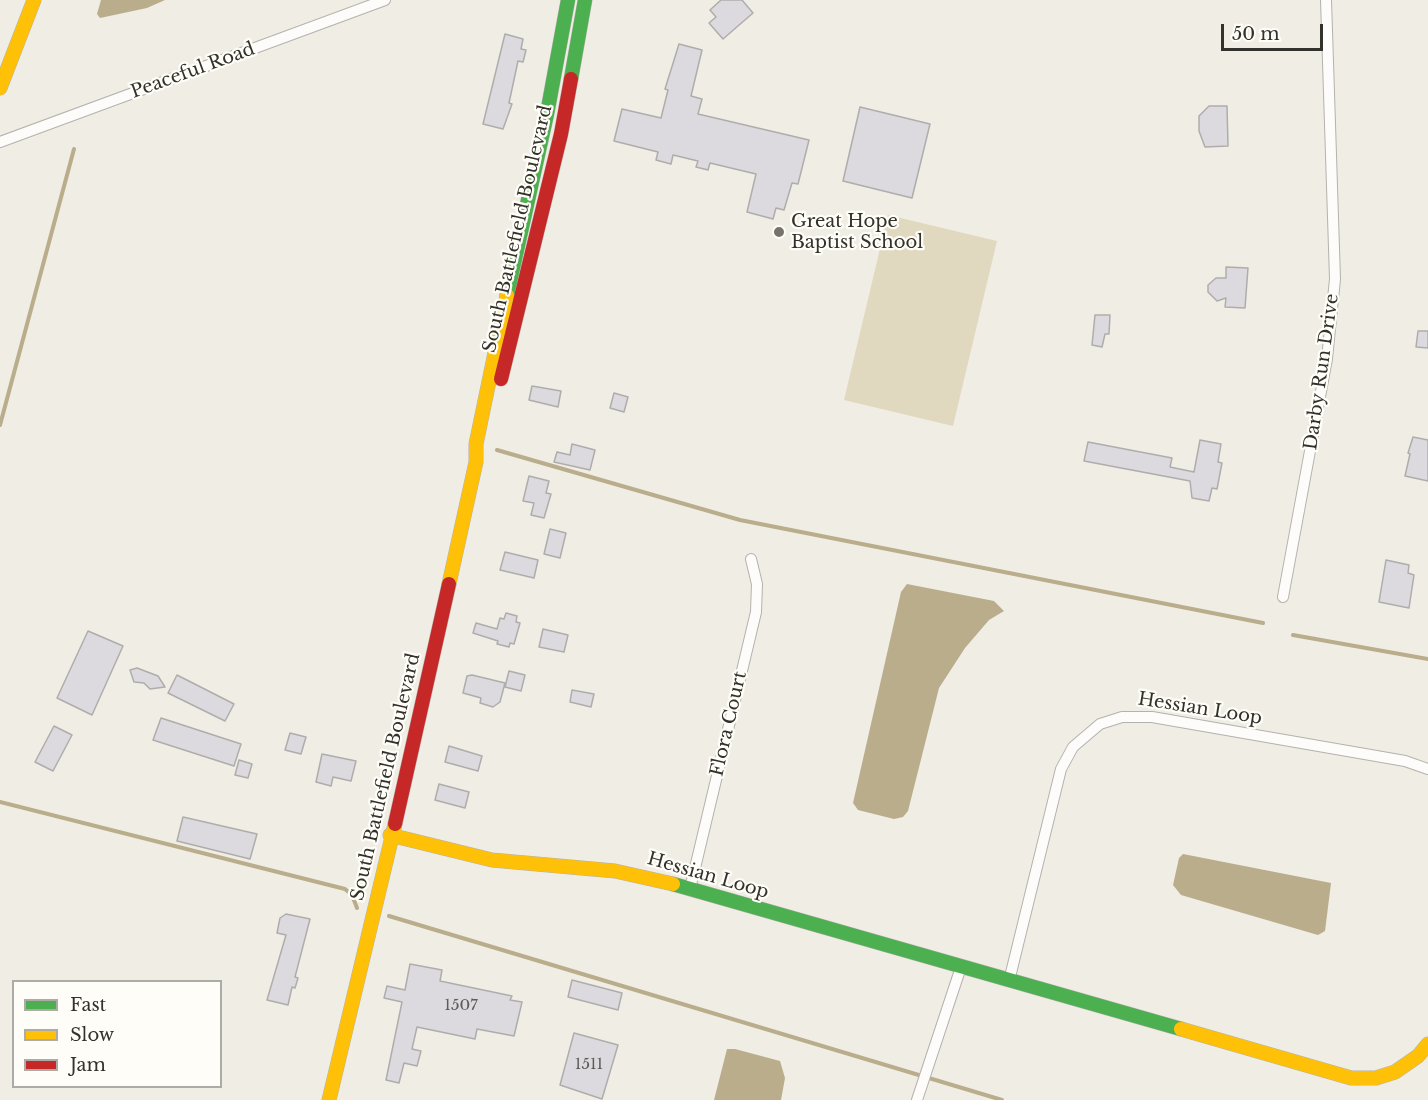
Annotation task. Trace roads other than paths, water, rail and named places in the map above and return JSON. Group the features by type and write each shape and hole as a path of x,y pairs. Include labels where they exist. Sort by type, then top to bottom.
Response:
{"main road":[{"path":"0,88 34,0"},
{"name":"South Battlefield Boulevard","path":"329,1100 390,835 427,687 476,462 476,444 521,226 548,114 568,0"},
{"name":"South Battlefield Boulevard","path":"476,462 487,445 561,134 585,0"},
{"name":"Hessian Loop","path":"390,835 492,860 632,873 1351,1078 1376,1078 1395,1072 1411,1062 1428,1044"}],"street":[{"name":"Peaceful Road","path":"0,142 385,0"},
{"name":"Darby Run Drive","path":"1283,597 1327,359 1335,279 1326,0"},
{"name":"Flora Court","path":"690,889 756,612 757,584 752,559"},
{"name":"Hessian Loop","path":"1010,981 1061,769 1073,747 1100,724 1122,717 1152,717 1405,761 1428,769"},
{"path":"917,1100 961,967"}],"waterway":[{"path":"0,425 74,149"},
{"path":"497,450 740,520 1263,623"},
{"path":"1293,635 1428,659"},
{"path":"0,802 345,889 352,895 357,908"},
{"path":"389,916 1002,1100"}],"place":[{"name":"Great Hope Baptist School","path":"779,232"}]}
